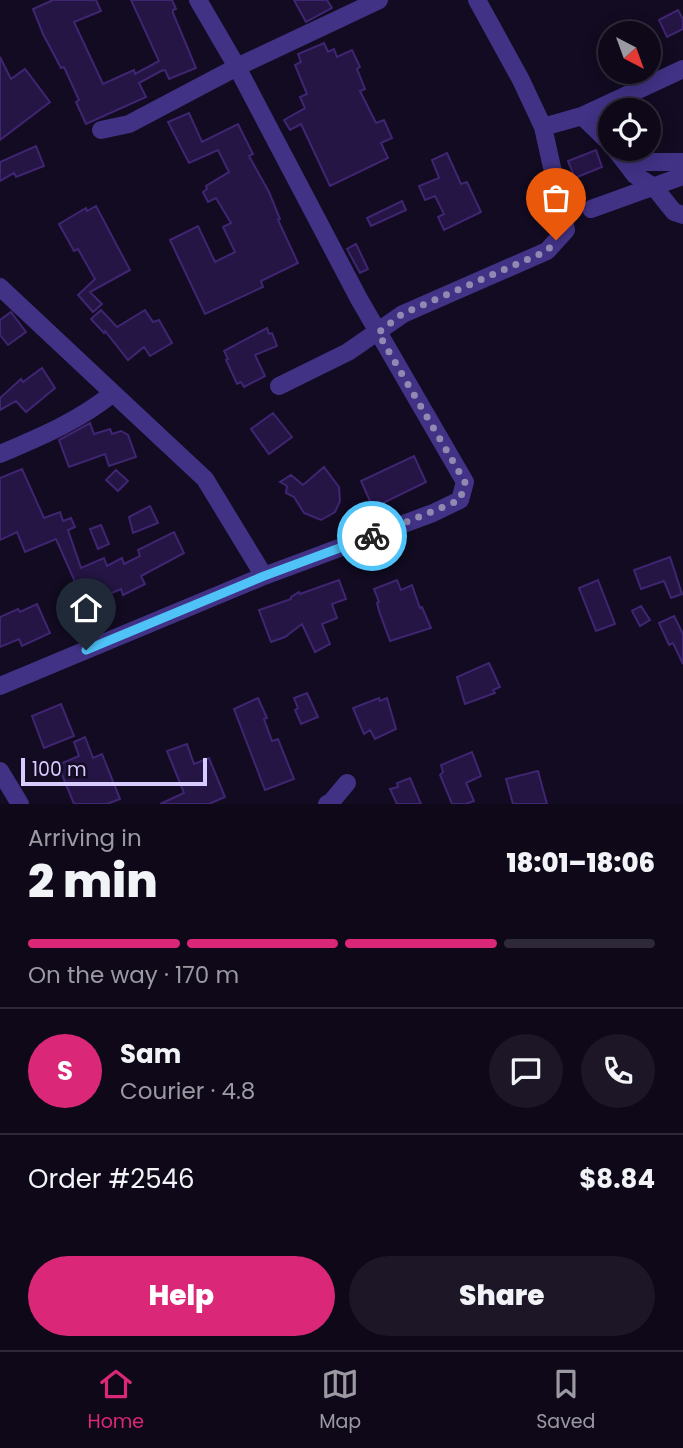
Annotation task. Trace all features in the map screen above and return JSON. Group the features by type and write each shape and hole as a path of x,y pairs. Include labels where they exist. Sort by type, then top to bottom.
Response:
{"street":[{"path":"0,686 264,576 433,513 460,500 465,482 378,333 198,0"},
{"path":"101,130 129,124 237,68 379,0"},
{"path":"279,386 348,352 402,314 547,251 566,230 543,127 521,80 477,0"},
{"path":"662,78 683,69"},
{"path":"662,81 683,81"},
{"path":"543,127 582,116 650,84"},
{"path":"582,116 598,132"},
{"path":"624,161 635,175 654,187 674,212 683,215"},
{"path":"641,161 683,162"},
{"path":"591,209 683,176"},
{"path":"0,286 205,479 264,576"},
{"path":"0,454 72,422 90,412 113,393"},
{"path":"0,771 20,804"},
{"path":"327,804 347,783"}],"building":[{"path":"53,0 96,0 101,11 74,22 103,84 134,70 135,74 159,61 131,0 172,0 176,9 173,13 196,68 169,79 165,70 161,71 139,83 146,97 86,124 76,102 79,100 64,67 61,68 33,9"},
{"path":"294,0 327,0 332,8 306,22"},
{"path":"678,10 683,19 683,29 667,37 662,21 659,20"},
{"path":"324,43 328,52 334,49 337,57 352,50 360,67 357,69 365,89 360,91 376,123 384,120 392,138 381,143 388,158 330,186 301,124 290,130 284,120 305,108 300,97 307,94 295,65 301,62 298,54"},
{"path":"0,57 11,79 25,69 50,102 0,140"},
{"path":"189,113 202,142 238,124 253,154 249,156 269,192 280,219 278,220 298,263 261,281 263,287 205,314 170,240 198,226 215,262 235,252 223,227 231,223 216,198 208,202 203,192 207,189 206,186 229,172 218,150 189,163 168,122"},
{"path":"36,146 44,166 16,177 14,173 0,181 0,162"},
{"path":"596,150 602,167 575,178 568,161"},
{"path":"447,153 461,184 467,182 481,212 444,230 438,217 444,214 435,196 425,200 419,186 439,178 432,160"},
{"path":"402,201 406,210 371,226 367,218"},
{"path":"96,206 130,270 90,292 102,304 93,312 78,295 95,279 78,249 74,251 59,224 86,208 87,211"},
{"path":"356,244 368,269 360,273 347,249"},
{"path":"101,310 117,327 145,310 153,322 159,320 172,343 150,356 144,347 128,360 105,331 104,333 91,319"},
{"path":"11,312 26,332 8,345 0,335 0,320"},
{"path":"267,328 277,346 255,355 265,376 244,387 241,382 237,384 224,351"},
{"path":"42,368 55,388 26,412 16,401 0,410 0,398 21,379 23,382"},
{"path":"273,413 292,437 269,454 251,429"},
{"path":"90,423 94,434 110,429 112,434 121,431 128,435 136,457 109,466 105,454 69,467 59,440"},
{"path":"414,456 426,482 373,508 361,481"},
{"path":"324,467 339,487 340,501 335,512 321,520 304,513 294,497 286,493 287,486 280,482 291,475 303,485"},
{"path":"22,469 44,518 60,512 63,521 71,518 75,527 68,530 81,568 104,558 107,566 122,558 124,564 140,556 138,550 174,532 184,553 141,576 145,584 123,595 121,589 95,600 98,607 88,611 56,539 25,552 17,532 0,540 0,478"},
{"path":"116,470 128,481 118,491 106,480"},
{"path":"150,506 158,523 133,533 129,517"},
{"path":"101,525 109,544 98,549 90,529"},
{"path":"670,557 682,594 671,598 664,581 641,589 634,570"},
{"path":"339,580 346,599 332,604 337,618 322,624 330,644 315,652 302,624 285,637 271,642 259,610 291,599 299,592 300,594"},
{"path":"397,580 401,590 412,585 431,628 390,641 374,589"},
{"path":"598,580 615,624 596,631 579,588"},
{"path":"37,604 50,633 22,646 19,639 0,647 0,617"},
{"path":"641,606 650,620 640,626 632,611"},
{"path":"674,616 683,634 683,664 673,643 669,645 659,623"},
{"path":"489,663 500,687 493,690 495,693 465,704 457,677"},
{"path":"307,693 318,717 301,724 295,710 298,708 294,698"},
{"path":"258,698 267,718 264,719 272,741 278,739 294,779 265,790 234,709"},
{"path":"379,698 380,701 387,698 396,729 375,739 370,730 364,734 353,708"},
{"path":"61,704 74,736 44,748 32,716"},
{"path":"85,737 93,758 102,754 120,799 107,804 74,804 58,765 79,756 74,742"},
{"path":"187,744 194,764 209,758 225,797 209,804 160,804 184,793 167,751"},
{"path":"472,752 481,776 466,783 474,801 452,804 440,775 443,772 441,765"},
{"path":"538,771 547,804 513,804 506,779"},
{"path":"410,778 421,804 397,804 390,789 398,787 397,783"}],"way so far":[{"path":"372,536 460,500 465,482 378,333 402,314 547,251 556,240"}],"route":[{"path":"86,650 264,576 372,536"}]}
